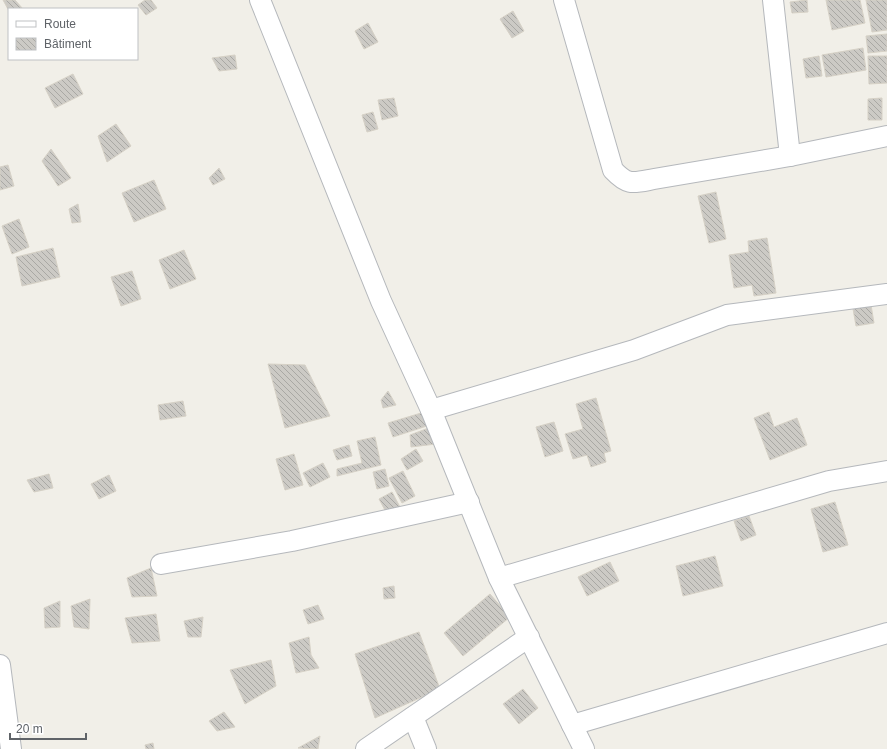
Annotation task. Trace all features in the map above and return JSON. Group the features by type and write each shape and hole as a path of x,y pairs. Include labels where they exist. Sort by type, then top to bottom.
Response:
{"street":[{"path":"260,0 381,300 431,410 499,578 584,749"},
{"path":"564,0 613,170 623,180 635,183 790,156 887,136"},
{"path":"772,0 790,156"},
{"path":"431,410 634,350 727,315 887,294"},
{"path":"499,578 829,481 887,471"},
{"path":"161,564 292,541 469,502"},
{"path":"572,724 887,632"},
{"path":"366,749 529,637"},
{"path":"0,665 11,749"},
{"path":"413,717 426,749"}],"building":[{"path":"3,0 15,0 22,8 8,8"},
{"path":"145,0 151,0 157,8 146,15 138,5"},
{"path":"807,0 808,12 792,13 790,2"},
{"path":"826,0 860,0 865,23 832,30"},
{"path":"866,0 887,0 887,30 872,32"},
{"path":"513,11 524,31 512,38 500,19"},
{"path":"368,23 378,42 364,49 355,31"},
{"path":"887,34 887,51 868,53 866,36"},
{"path":"863,48 866,70 826,77 822,55"},
{"path":"235,55 237,69 219,71 212,58"},
{"path":"819,56 822,76 806,78 803,59"},
{"path":"868,56 887,56 887,83 869,84"},
{"path":"73,74 83,94 55,108 45,88"},
{"path":"394,98 398,116 382,120 378,100"},
{"path":"882,98 882,120 868,120 868,99"},
{"path":"373,112 378,129 367,132 362,115"},
{"path":"116,124 131,146 107,162 98,136"},
{"path":"51,149 71,178 58,186 42,161"},
{"path":"8,165 14,186 0,190 0,167"},
{"path":"219,168 225,179 213,185 209,178"},
{"path":"154,180 166,209 134,222 122,193"},
{"path":"716,192 726,239 709,243 698,196"},
{"path":"78,204 81,222 72,223 69,209"},
{"path":"19,219 29,247 12,254 2,226"},
{"path":"767,238 776,293 754,296 752,285 734,288 729,255 749,252 748,241"},
{"path":"53,248 60,277 22,286 16,257"},
{"path":"184,250 196,279 170,289 159,260"},
{"path":"132,271 141,299 121,306 111,277"},
{"path":"870,299 874,323 856,326 852,303"},
{"path":"268,364 305,365 330,416 285,428"},
{"path":"388,391 396,405 383,408 381,400"},
{"path":"596,398 611,451 604,453 606,462 591,467 587,455 573,459 565,434 583,429 576,404"},
{"path":"183,401 186,416 160,420 158,405"},
{"path":"431,410 436,423 393,437 388,423"},
{"path":"769,412 774,427 797,418 807,445 770,460 754,418"},
{"path":"554,422 563,451 545,457 536,427"},
{"path":"434,426 436,444 411,447 410,435"},
{"path":"375,437 381,465 337,476 337,469 362,463 357,441"},
{"path":"349,445 352,456 337,460 333,450"},
{"path":"416,449 423,461 407,470 401,459"},
{"path":"294,454 303,485 285,490 276,459"},
{"path":"323,463 330,477 310,487 303,473"},
{"path":"385,469 389,486 377,489 373,472"},
{"path":"403,471 415,496 402,503 389,478"},
{"path":"49,474 53,488 34,492 27,480"},
{"path":"109,475 116,491 99,499 91,484"},
{"path":"392,492 400,507 387,514 379,499"},
{"path":"835,502 848,545 823,552 811,509"},
{"path":"749,516 756,535 741,541 734,521"},
{"path":"715,556 723,586 683,596 676,566"},
{"path":"610,562 619,581 587,596 578,577"},
{"path":"151,568 157,596 132,597 127,578"},
{"path":"394,586 395,598 384,599 383,588"},
{"path":"490,594 510,617 463,656 444,633"},
{"path":"90,599 89,629 74,627 71,606"},
{"path":"60,601 60,627 45,628 44,608"},
{"path":"318,605 324,619 308,624 303,610"},
{"path":"156,614 160,641 132,643 125,618"},
{"path":"203,617 201,637 188,637 184,621"},
{"path":"419,632 440,689 375,718 355,654"},
{"path":"309,637 311,655 319,668 296,673 289,643"},
{"path":"271,660 276,686 245,704 230,670"},
{"path":"523,689 538,708 519,724 503,704"},
{"path":"224,712 235,727 217,731 209,721"},
{"path":"320,736 318,749 298,748"},
{"path":"153,743 154,749 146,749 145,745"}]}
